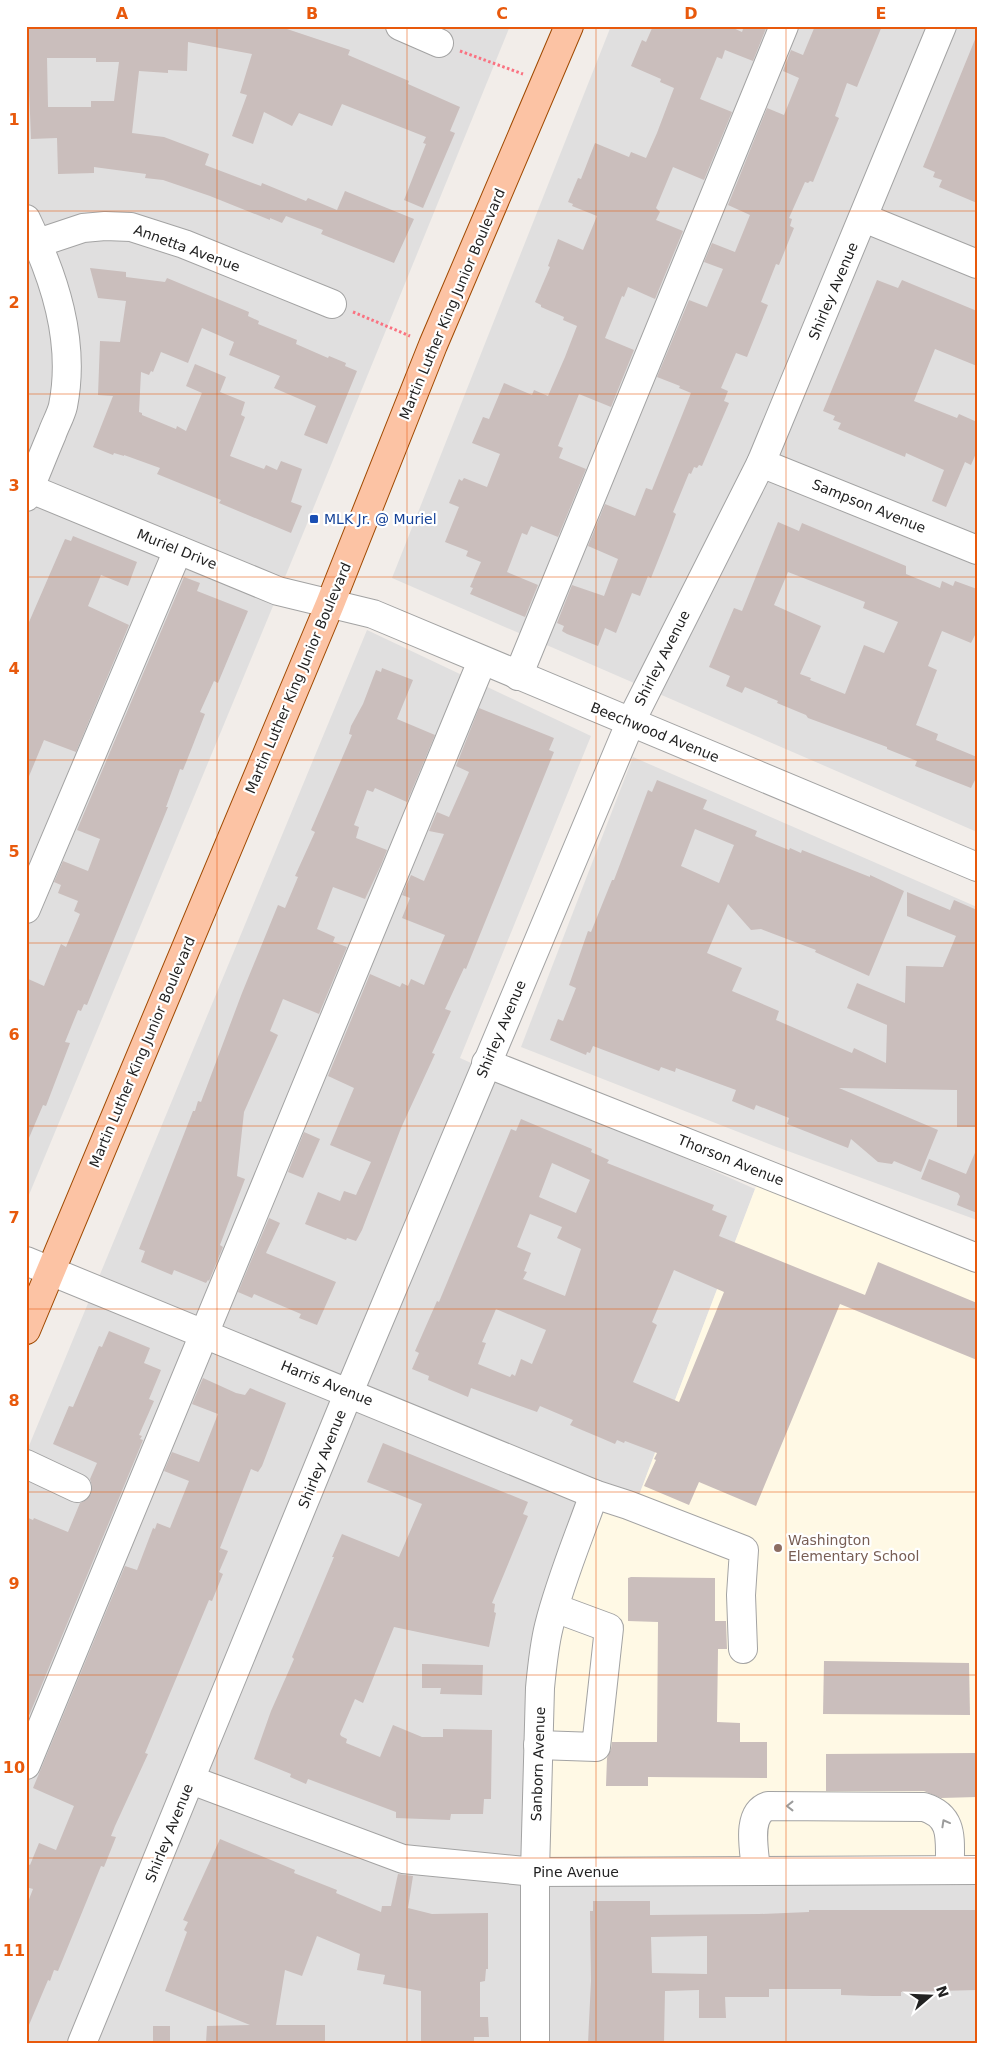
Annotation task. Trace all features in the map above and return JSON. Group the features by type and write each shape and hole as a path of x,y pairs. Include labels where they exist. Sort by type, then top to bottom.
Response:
{"main road":[{"name":"Martin Luther King Junior Boulevard","path":"26,1330 39,1265 330,604 433,345 569,26"}],"street":[{"path":"400,26 439,43"},
{"path":"518,676 784,26"},
{"name":"Shirley Avenue","path":"82,2043 349,1392 630,721 761,463 942,26"},
{"path":"864,218 977,264"},
{"path":"26,219 38,243 57,294 64,332 67,370 62,407 27,491"},
{"name":"Annetta Avenue","path":"38,243 82,228 105,226 131,227 184,244 332,304"},
{"name":"Sampson Avenue","path":"761,463 977,550"},
{"name":"Muriel Drive","path":"27,491 278,590 330,604"},
{"path":"26,909 178,550"},
{"name":"Beechwood Avenue","path":"330,604 372,614 977,867"},
{"path":"26,1765 482,661"},
{"name":"Thorson Avenue","path":"486,1063 977,1258"},
{"name":"Harris Avenue","path":"39,1265 594,1494 628,1505 744,1550 741,1595 743,1648"},
{"path":"26,1464 77,1488"},
{"name":"Sanborn Avenue","path":"535,2043 535,1872 538,1745 543,1658 555,1608 594,1494"},
{"path":"538,1745 596,1747 609,1628 555,1608"},
{"name":"Pine Avenue","path":"191,1780 403,1859 535,1872 964,1870"},
{"path":"756,1871 755,1816 761,1808 768,1806 924,1807 936,1811 945,1820 964,1870"}],"path":[{"path":"439,43 546,83"},
{"path":"332,304 433,345"}],"shaded area":[{"path":"26,26 510,26 302,536 26,1202"},
{"path":"611,26 977,26 977,832 392,578"},
{"path":"367,630 591,736 460,1058 755,1189 633,1511 977,1865 977,2043 26,2043 26,1453"},
{"path":"633,757 977,907 977,1220 774,1146 521,1047"},
{"name":"Washington Elementary School","path":"760,1176 977,1262 977,1865 539,1868 543,1688 596,1497 633,1511"}],"building":[{"path":"26,26 278,26 350,50 348,55 409,81 408,84 460,107 450,131 455,133 423,208 404,200 426,144 423,143 426,137 342,104 332,126 299,113 292,126 264,112 253,144 232,136 247,95 240,93 252,54 188,42 187,71 168,70 168,73 139,71 132,133 164,137 209,154 205,165 261,186 262,183 306,201 308,198 337,210 345,191 414,219 394,263 321,234 323,230 286,216 282,223 270,218 270,220 163,180 145,178 146,174 94,167 94,173 58,174 57,138 31,139 29,88 26,88","holes":["47,58 96,58 96,62 119,62 114,101 91,101 91,107 48,107"]},
{"path":"653,26 729,26 742,32 744,26 767,26 753,61 725,50 722,59 717,57 700,99 732,112 704,180 673,167 656,208 660,212 656,220 683,231 655,299 628,287 624,297 622,296 605,338 634,350 611,407 579,394 558,446 563,448 559,458 586,469 558,537 531,526 527,535 522,533 507,572 538,585 525,617 470,594 473,588 470,587 481,562 466,556 468,551 445,542 459,507 449,503 459,479 462,481 464,478 487,487 500,454 472,443 483,417 489,419 504,383 532,395 534,390 548,396 565,357 577,326 563,320 564,317 541,307 541,305 535,302 550,267 548,266 558,239 583,250 597,216 572,206 573,204 568,202 578,178 581,179 595,143 629,157 631,152 646,158 657,133 674,88 660,82 661,79 631,66 642,40 646,42"},
{"path":"815,26 882,26 857,87 847,83 835,116 839,118 813,182 805,182 789,218 792,219 790,226 794,228 779,265 776,264 761,302 768,305 747,357 736,353 721,388 728,391 724,401 729,403 702,466 694,467 691,474 689,473 673,512 676,514 651,578 648,576 640,596 632,593 616,633 605,628 598,646 567,634 562,631 564,626 557,623 572,585 604,596 618,559 588,546 605,504 635,516 646,488 652,490 691,393 679,388 680,386 657,377 689,300 707,307 723,269 704,262 712,243 735,252 750,215 728,205 767,108 784,115 799,78 783,71 791,50 803,55"},
{"path":"976,37 977,203 939,187 942,180 933,177 935,172 923,167"},
{"path":"90,268 126,272 126,277 165,282 167,278 249,312 248,316 259,321 258,324 297,340 296,344 328,358 329,356 346,363 345,366 357,371 327,444 304,435 316,406 274,388 280,376 229,355 234,342 202,328 188,363 161,352 153,372 151,371 149,375 141,372 139,412 176,429 177,426 186,431 202,393 186,386 195,364 226,377 220,392 245,402 241,415 245,417 230,456 264,469 266,465 277,470 281,461 302,469 291,502 302,506 291,533 219,503 221,500 157,474 160,468 124,455 114,453 113,455 93,447 113,396 98,395 100,341 120,342 126,301 98,298"},
{"path":"877,280 898,288 902,280 977,311 977,366 935,349 914,401 957,418 959,414 977,422 977,451 971,465 965,462 946,507 932,501 944,470 906,453 905,457 838,429 841,423 833,420 835,416 823,411"},
{"path":"778,522 799,531 802,523 906,566 906,574 940,588 942,581 953,586 955,581 977,589 977,631 971,643 942,631 928,666 937,670 916,725 938,734 936,740 977,757 977,776 971,788 915,766 917,761 887,749 887,747 808,718 806,715 777,703 778,701 745,687 742,693 726,686 730,676 709,667 734,608 742,611","holes":["788,572 865,602 863,608 898,622 884,653 864,645 845,694 800,674 821,626 774,605"]},
{"path":"73,536 137,562 128,586 101,575 88,606 129,625 76,752 44,740 27,781 26,629 65,539 71,541"},
{"path":"184,577 200,583 197,591 248,611 218,683 214,681 200,712 205,714 183,770 180,769 166,807 168,807 87,1005 84,1004 81,1011 78,1010 65,1042 70,1043 46,1106 43,1105 26,1145 26,978 44,986 61,944 66,947 80,914 74,911 78,901 58,893 61,885 54,882 63,861 88,871 100,839 77,830"},
{"path":"382,668 413,680 397,719 435,735 407,802 375,788 373,792 367,790 354,825 359,827 356,838 387,850 381,865 365,899 333,887 317,929 335,937 333,942 347,947 319,1014 283,999 270,1031 278,1035 244,1112 237,1176 245,1179 220,1245 223,1247 209,1281 206,1283 174,1270 172,1275 141,1262 145,1251 139,1249 193,1111 195,1111 198,1101 201,1102 278,905 285,908 298,877 295,876 315,832 311,830 352,735 349,734 351,726 363,704 376,670 381,672"},
{"path":"479,708 554,738 549,750 554,752 466,969 464,968 445,1009 451,1011 432,1053 435,1054 401,1128 362,1230 356,1241 347,1238 346,1240 305,1224 318,1192 340,1201 344,1191 356,1195 371,1162 330,1145 354,1088 328,1076 370,974 400,987 402,983 408,986 411,979 424,985 445,935 402,918 410,898 402,895 411,875 424,881 444,834 429,831 437,812 449,817 469,772 456,766"},
{"path":"657,780 707,800 703,809 757,831 755,836 789,850 790,848 801,853 802,850 870,877 870,875 904,891 869,976 815,952 816,950 761,929 751,930 728,904 707,953 742,968 732,991 779,1011 776,1020 852,1053 854,1048 886,1063 887,1025 847,1008 857,983 905,1003 906,966 943,967 956,936 907,916 907,892 950,910 954,900 977,910 977,1127 957,1127 957,1090 839,1088 938,1130 921,1172 894,1161 892,1164 878,1162 851,1139 848,1148 787,1124 789,1118 756,1105 754,1110 732,1101 736,1090 676,1068 675,1072 661,1067 659,1071 593,1046 590,1053 587,1052 586,1055 550,1040 558,1019 563,1021 576,988 569,985 588,931 591,932 612,880 614,880 648,790 652,792","holes":["695,829 734,845 719,883 681,866"]},
{"path":"521,1119 592,1149 591,1152 609,1160 607,1163 714,1205 712,1210 727,1216 719,1236 865,1295 878,1262 977,1303 977,1360 840,1304 756,1506 699,1482 689,1505 644,1486 656,1460 654,1459 657,1453 625,1441 624,1443 617,1440 615,1444 570,1425 573,1420 540,1406 537,1412 471,1388 468,1397 428,1380 429,1376 412,1369 419,1353 415,1351 437,1301 439,1302 511,1129 516,1131","holes":["552,1163 590,1180 576,1213 539,1197","530,1214 562,1227 557,1238 581,1249 565,1296 523,1279 527,1272 524,1271 531,1253 517,1247","674,1270 724,1292 679,1402 633,1382 657,1325 652,1322","496,1309 546,1330 532,1364 521,1359 515,1376 512,1374 510,1377 478,1364 486,1343 482,1342"]},
{"path":"304,1132 320,1139 303,1178 288,1172"},
{"path":"977,1148 977,1213 957,1205 960,1196 958,1193 921,1179 929,1159 966,1174"},
{"path":"269,1218 280,1223 266,1253 336,1282 317,1325 299,1318 301,1314 254,1294 252,1298 238,1292"},
{"path":"109,1331 150,1348 144,1363 161,1370 149,1399 154,1401 139,1435 142,1436 140,1439 143,1440 26,1723 26,1517 33,1520 34,1518 68,1532 80,1503 91,1494 92,1486 90,1479 97,1463 53,1444 69,1406 73,1407 99,1346 102,1347"},
{"path":"203,1378 236,1393 245,1395 250,1388 286,1403 262,1466 258,1472 251,1469 220,1548 228,1551 219,1572 223,1574 212,1601 209,1600 145,1753 148,1754 115,1826 111,1836 116,1837 104,1867 101,1866 58,1971 54,1970 50,1981 48,1980 26,2032 26,1907 33,1889 26,1887 26,1863 30,1865 39,1843 56,1850 74,1806 33,1788 125,1566 137,1570 153,1528 155,1529 157,1523 170,1528 189,1481 164,1471 172,1452 199,1462 218,1414 192,1404"},
{"path":"383,1443 528,1502 523,1514 528,1516 492,1603 495,1604 494,1612 496,1613 489,1647 394,1627 363,1703 355,1699 340,1734 347,1739 346,1743 380,1757 393,1725 422,1737 443,1737 443,1729 492,1730 491,1799 484,1799 483,1814 451,1814 450,1820 396,1818 396,1812 308,1779 306,1784 290,1777 291,1774 254,1759 271,1711 294,1659 292,1657 342,1534 399,1557 422,1504 367,1482"},
{"path":"628,1578 715,1578 715,1621 726,1621 727,1649 718,1649 717,1722 740,1723 740,1742 767,1742 767,1778 648,1777 648,1786 606,1786 607,1758 612,1742 657,1742 658,1622 628,1621"},
{"path":"824,1661 969,1663 970,1715 823,1714"},
{"path":"422,1664 483,1665 482,1695 440,1694 441,1688 422,1688"},
{"path":"977,1753 977,1797 941,1798 924,1791 826,1791 826,1754"},
{"path":"220,1839 295,1870 294,1873 337,1890 336,1893 381,1912 382,1906 391,1906 398,1874 413,1876 408,1908 432,1914 488,1913 488,1969 486,1969 485,1981 480,1982 480,2017 488,2017 489,2037 474,2037 474,2043 421,2043 421,1991 383,1984 385,1975 357,1970 360,1954 317,1936 302,1976 285,1970 276,2025 325,2025 325,2043 206,2043 207,2026 250,2025 165,1991 187,1932 184,1930 188,1922 183,1920"},
{"path":"593,1901 650,1901 650,1915 759,1914 809,1912 809,1910 977,1910 977,1990 901,1992 901,1996 872,1996 841,1995 841,1989 769,1989 769,1997 725,1997 726,2018 699,2018 699,1990 665,1991 664,2043 588,2043 591,1981 590,1911 593,1911","holes":["707,1936 707,1974 652,1973 651,1937"]},
{"path":"153,2026 170,2026 170,2043 153,2043"}],"place":[{"name":"MLK Jr. @ Muriel","path":"314,519"},
{"name":"Washington Elementary School","path":"778,1548"}]}
